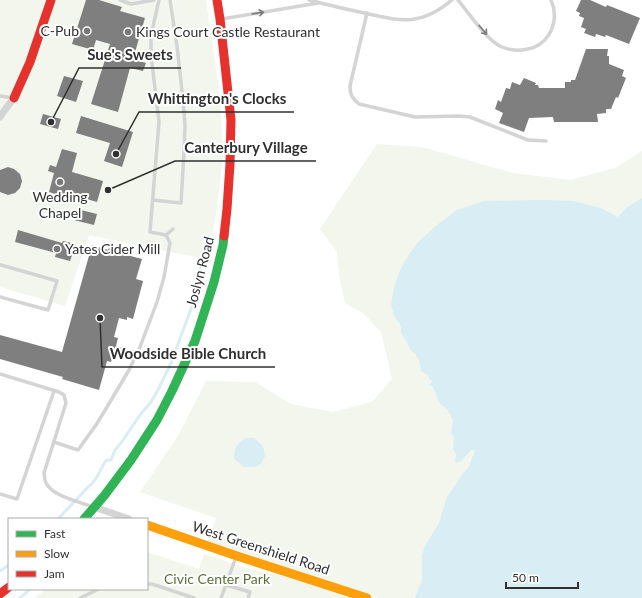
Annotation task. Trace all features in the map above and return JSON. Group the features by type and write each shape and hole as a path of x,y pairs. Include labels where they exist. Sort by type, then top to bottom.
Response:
{"street":[{"path":"0,117 14,98 24,80 51,0"},
{"name":"Joslyn Road","path":"85,518 131,460 157,420 195,341 214,282 224,236 230,164 230,120 217,0"},
{"path":"94,507 126,518"},
{"name":"West Greenshield Road","path":"148,525 236,556 367,598"},
{"path":"0,594 8,588"}],"lane":[{"path":"120,0 131,4 154,0"},
{"path":"159,0 151,39 151,55 159,122 150,232 166,235"},
{"path":"153,200 181,203 185,126 170,0"},
{"path":"309,0 396,20 413,20 423,17 434,13 452,0"},
{"path":"458,0 494,42 501,47 510,50 522,50 540,45 546,39 551,31 555,14 554,5 551,0"},
{"path":"220,19 321,3"},
{"path":"368,13 350,86 350,93 353,99 359,104 415,117 470,117 528,140 546,141"},
{"path":"0,96 14,98"},
{"path":"166,235 173,229"},
{"path":"54,442 78,450 96,425 128,370 140,347 157,302 164,277 170,243 166,235"},
{"path":"0,266 1,265 57,281 48,310 0,297"},
{"path":"0,374 54,390 64,395 66,403 44,473 45,482 51,489 59,494 94,507"},
{"path":"0,494 17,499 54,390"},
{"path":"221,598 236,556"},
{"path":"148,584 194,598"},
{"path":"226,584 250,592 248,598"},
{"path":"80,598 97,590"}],"green space":[{"path":"0,0 206,0 220,96 223,158 215,220 207,259 89,235 65,306 0,287"},
{"path":"377,144 422,147 513,173 571,180 617,167 642,151 642,598 379,598 208,541 216,518 140,492 178,436 206,381 255,382 291,404 333,412 372,402 392,379 381,332 363,313 345,303 339,275 337,252 320,229"},
{"name":"Civic Center Park","path":"148,552 199,569 204,554 245,568 304,581 353,598 34,598 45,590 148,590"}],"shaded area":[{"path":"642,198 642,598 415,598 422,580 422,556 425,546 439,523 447,497 468,468 475,451 472,449 461,461 456,463 456,454 453,449 454,437 451,433 453,421 451,416 447,409 440,404 433,387 429,385 432,382 428,375 421,371 419,360 415,353 411,351 401,333 401,326 393,314 391,305 394,287 402,266 419,241 437,225 457,210 484,201 573,201 601,208 618,217 626,208"},
{"path":"245,438 254,438 263,446 265,456 261,464 255,467 244,467 234,459 236,447"}],"building":[{"path":"86,0 99,0 122,7 120,11 145,18 133,59 146,63 143,71 130,68 118,112 91,104 110,44 96,40 93,50 72,44"},
{"path":"581,0 590,0 606,7 607,5 640,18 629,44 606,35 605,37 596,34 595,37 584,33 586,29 581,27 584,18 579,16 580,13 576,11"},
{"path":"586,49 608,49 607,56 609,56 609,64 624,70 622,76 626,78 618,98 616,97 611,109 606,109 606,113 597,114 598,122 554,122 553,117 529,118 524,132 499,123 503,113 495,109 498,100 501,102 506,88 510,89 512,82 520,85 524,78 536,83 535,85 538,85 539,88 565,88 565,82 575,80"},
{"path":"64,76 83,81 76,102 57,96"},
{"path":"43,114 61,119 58,129 40,124"},
{"path":"81,116 133,132 122,167 104,161 110,143 76,133"},
{"path":"62,149 77,153 72,172 103,181 97,202 66,193 64,197 49,192 54,173 48,171 50,165 56,167"},
{"path":"8,167 14,169 20,174 22,181 20,188 15,193 8,195 0,192 0,170"},
{"path":"77,209 97,214 94,225 74,220"},
{"name":"Yates Cider Mill","path":"18,230 62,243 63,241 76,244 70,261 55,257 56,253 15,242"},
{"path":"92,245 108,250 109,248 120,251 119,253 142,259 136,279 143,281 133,319 127,317 127,320 119,318 114,337 118,338 116,346 122,348 120,357 113,355 111,362 107,361 99,390 62,379 63,377 0,359 0,335 62,352"}],"waterway":[{"path":"59,518 94,481 105,462 107,460 111,460 115,450 151,402 159,388 171,363 191,309 202,263"},
{"path":"0,571 8,566"},
{"path":"20,598 29,590"}],"traffic: fast":[{"path":"85,518 104,496 131,460 157,420 172,391 195,341 214,282 224,236"}],"traffic: slow":[{"path":"148,525 367,598"}],"traffic: jam":[{"path":"14,98 30,62 51,0"},
{"path":"217,0 231,120 230,164 224,236"},
{"path":"0,594 8,588"}],"place":[{"name":"C-Pub","path":"87,31"},
{"name":"Kings Court Castle Restaurant","path":"128,32"},
{"name":"Sue's Sweets","path":"51,122"},
{"name":"Whittington's Clocks","path":"116,154"},
{"name":"Wedding Chapel","path":"60,182"},
{"name":"Canterbury Village","path":"108,190"},
{"name":"Yates Cider Mill","path":"57,249"},
{"name":"Woodside Bible Church","path":"100,318"}]}
